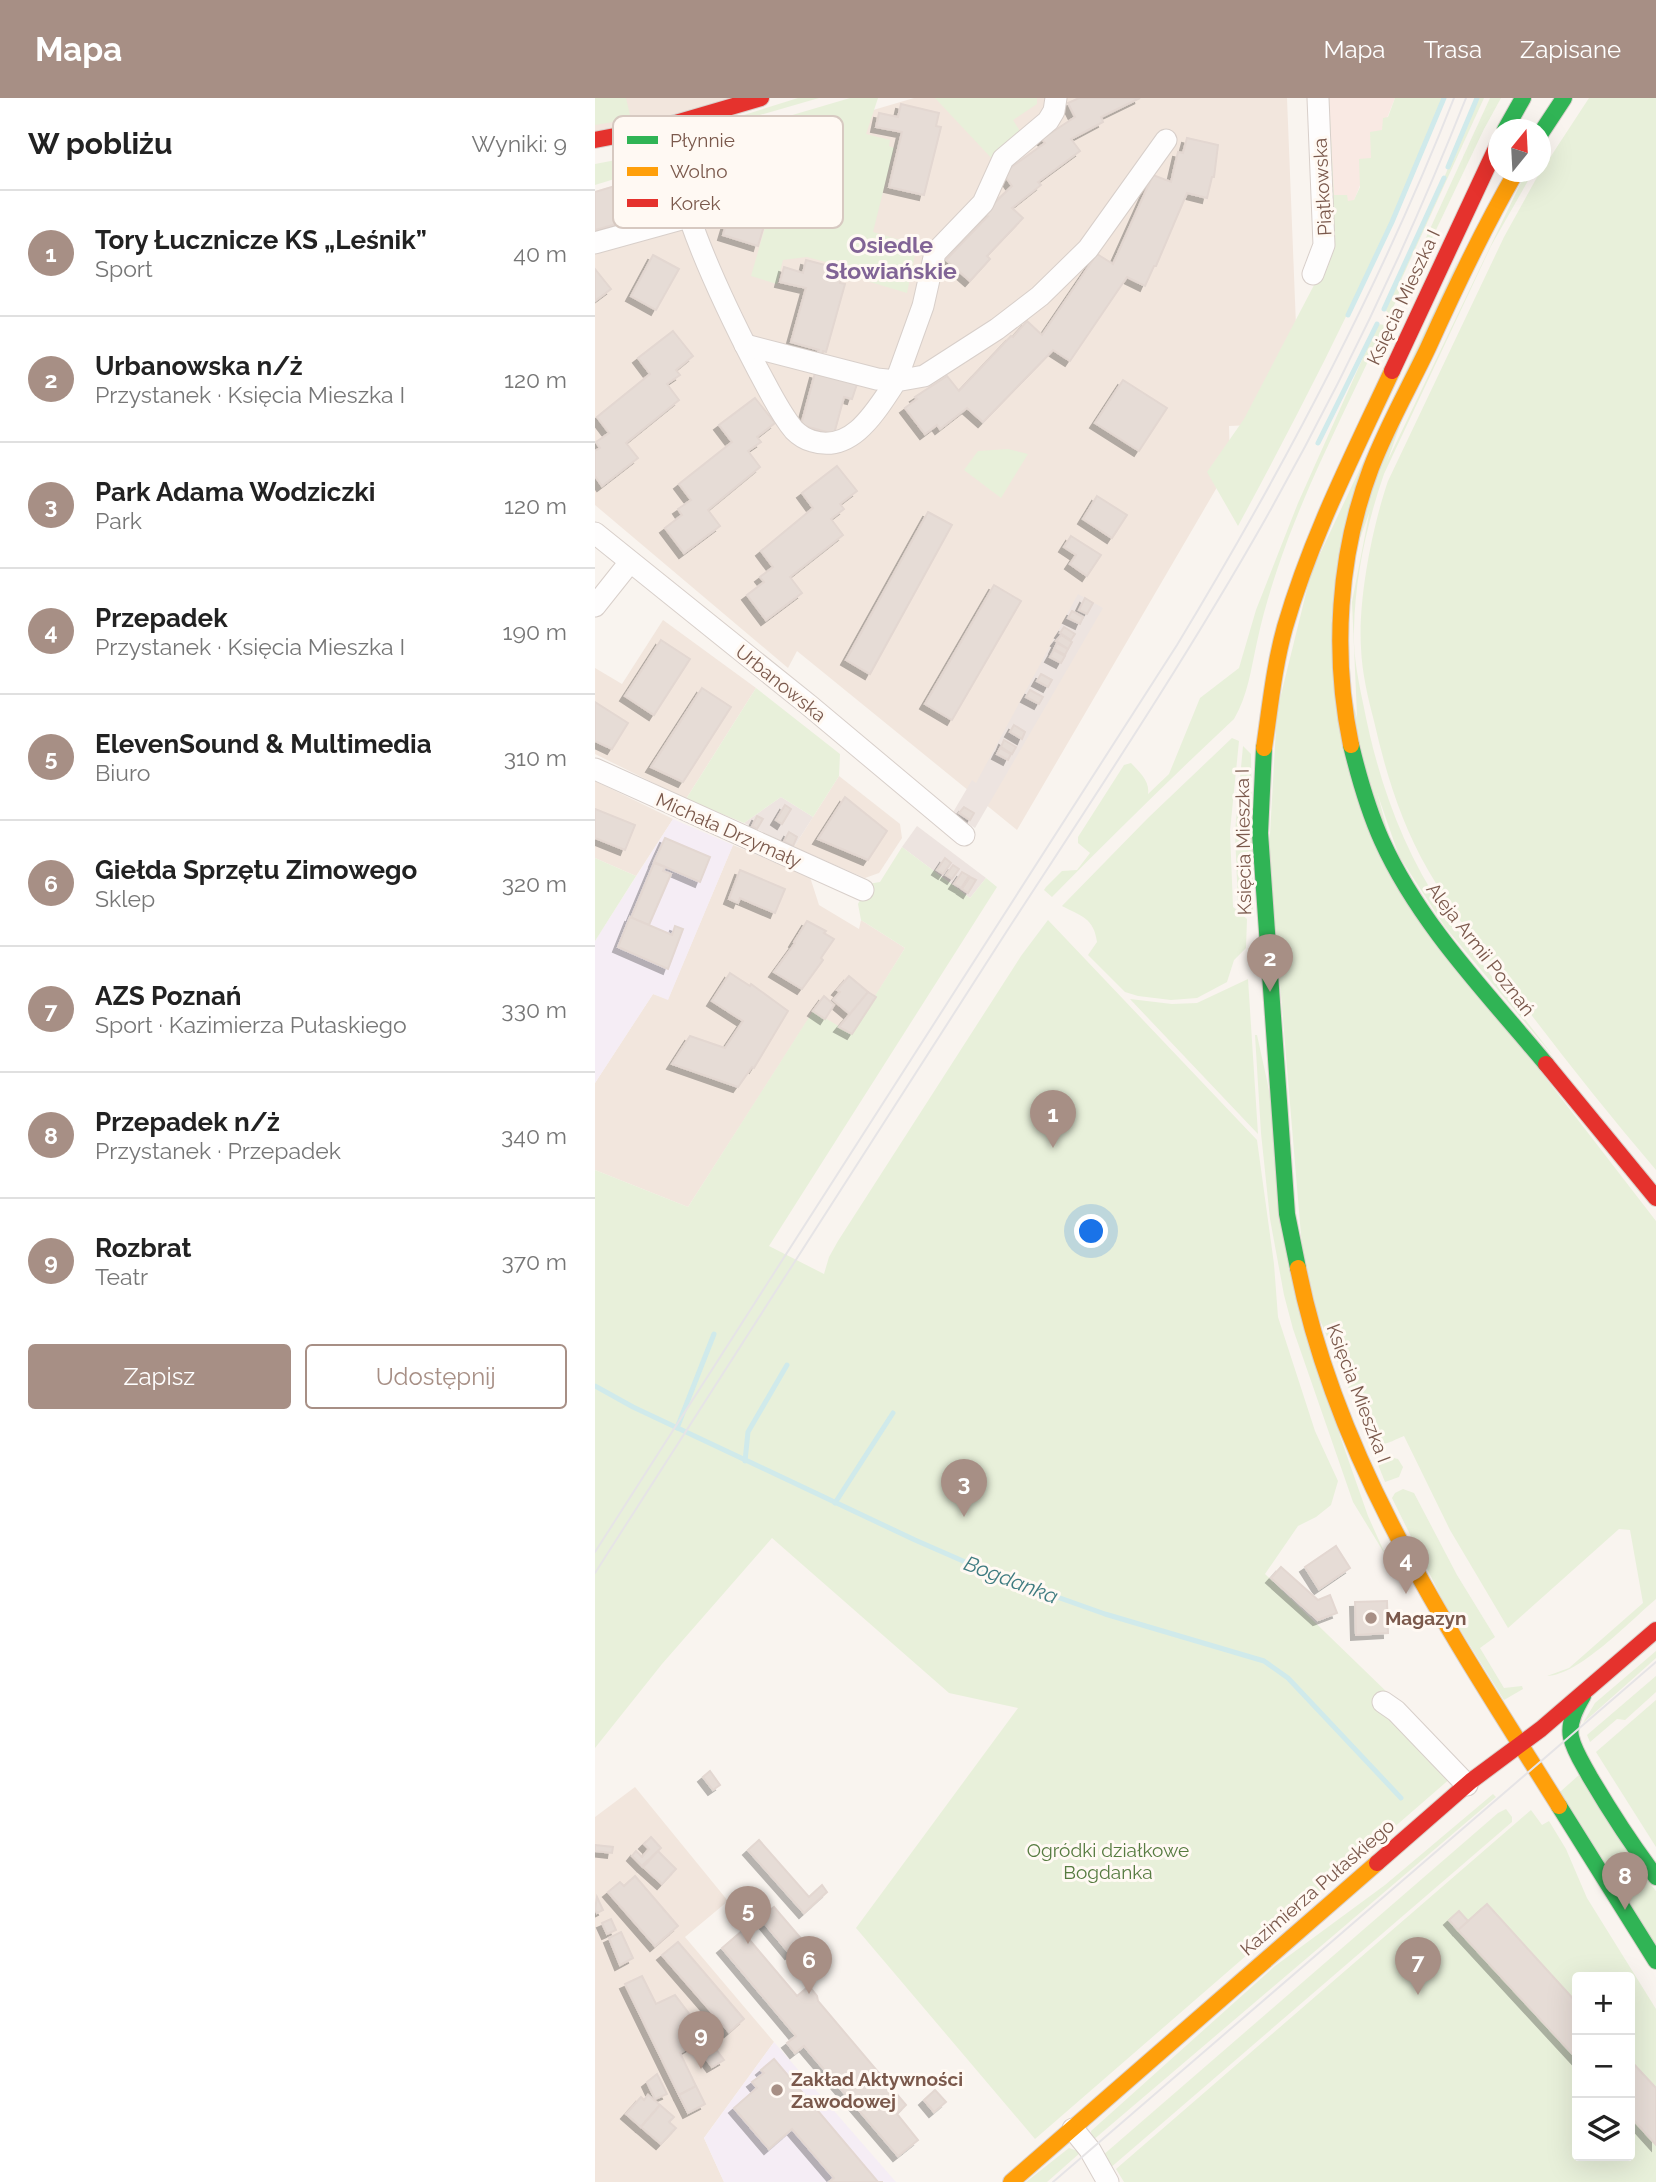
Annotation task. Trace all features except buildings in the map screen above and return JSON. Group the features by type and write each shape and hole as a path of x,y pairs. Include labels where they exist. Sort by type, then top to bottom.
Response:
{"street":[{"path":"700,116 761,98"},
{"path":"693,228 745,345 787,420 795,431 812,442 839,441 857,431 874,415 896,381 923,306 935,253 983,203 1003,159 1048,121 1054,111 1056,98"},
{"name":"Piątkowska","path":"1313,274 1324,245 1318,98"},
{"path":"1511,119 1523,98"},
{"path":"1550,119 1564,98"},
{"path":"595,140 613,137"},
{"path":"745,345 877,379 896,381 924,376 997,330 1040,296 1088,249 1166,140"},
{"name":"Księcia Mieszka I","path":"1488,165 1327,509 1306,561 1285,627 1272,687 1263,755 1260,833 1287,1214 1312,1331 1345,1423 1390,1522 1439,1612 1656,1961"},
{"name":"Aleja Armii Poznań","path":"1511,182 1471,255 1366,482 1352,537 1345,580 1341,625 1341,678 1354,762 1371,817 1392,863 1422,911 1656,1198"},
{"path":"595,243 649,228"},
{"name":"Urbanowska","path":"595,533 810,706 964,835"},
{"path":"595,606 630,562"},
{"name":"Michała Drzymały","path":"595,769 863,890"},
{"name":"Kazimierza Pułaskiego","path":"1011,2182 1467,1785 1521,1745 1656,1630"},
{"path":"1589,1689 1579,1702 1572,1722 1571,1739 1574,1748 1656,1877"},
{"path":"1383,1702 1396,1711 1467,1785"},
{"path":"1549,1790 1543,1748 1555,1717"},
{"path":"1073,2129 1090,2150 1108,2182"}],"shaded area":[{"path":"595,98 750,98 678,116 613,116 613,132 595,137"},
{"path":"914,98 1287,98 1297,351 1253,425 1229,426 1230,465 1017,830 797,651 788,668 595,505 595,250 615,228 843,228 843,119"},
{"path":"1319,98 1395,98 1351,208 1323,209"},
{"path":"613,186 613,228 672,228 595,250 595,191"},
{"path":"1078,594 1103,608 975,828 952,814 972,780 976,783"},
{"path":"663,620 756,688 686,799 595,754 595,668 622,684"},
{"path":"839,776 900,824 902,838 879,873 865,878 794,847"},
{"path":"595,781 673,819 636,876 595,858"},
{"path":"781,797 813,817 794,847 744,823"},
{"path":"673,819 733,845 668,1000 653,994 595,1083 595,941"},
{"path":"917,826 986,878 970,898 902,847"},
{"path":"733,845 810,877 819,905 859,929 861,920 905,948 852,1034 813,1012 688,1207 595,1170 595,1083 653,994 668,999"},
{"path":"635,1787 728,1901 685,1937 774,2042 704,2138 724,2182 595,2182 595,1817"},
{"name":"Zakład Aktywności Zawodowej","path":"774,2042 896,2182 724,2182 704,2138"}],"green space":[{"path":"595,98 626,98 630,116 613,116 613,122 595,125"},
{"path":"798,98 819,98 757,116 740,116"},
{"path":"850,98 878,98 866,134 890,140 889,146 894,148 873,232 917,245 907,293 847,275 848,268 807,257 783,260 777,284 751,276 765,228 843,228 843,116 789,116"},
{"path":"935,98 1037,98 1037,104 1013,120 1025,139 996,163"},
{"path":"1327,98 1334,195 1347,195 1348,201 1354,200 1360,187 1359,159 1371,158 1370,132 1382,130 1383,118 1388,117 1395,98 1444,98 1347,315 1238,526 1207,472 1244,419 1335,245"},
{"path":"1477,98 1484,98 1402,278 1398,297 1390,314 1384,309"},
{"path":"1490,98 1501,98 1488,119 1407,291 1404,290"},
{"path":"1589,98 1656,98 1656,1170 1484,953 1428,870 1402,816 1389,779 1368,694 1361,648 1367,564 1388,481 1504,237 1534,182 1551,182 1551,156"},
{"path":"613,161 613,179 595,185 595,164"},
{"path":"1521,182 1527,182 1491,246 1384,474 1363,550 1354,639 1359,685 1375,757 1403,836 1428,885 1456,928 1554,1057 1445,927 1399,856 1358,738 1352,602 1374,489"},
{"path":"1459,258 1331,621 1405,896 1656,1221 1656,1599 1589,1657 1574,1667 1547,1676 1569,1668 1643,1603 1630,1530 1619,1529 1508,1628 1450,1530 1404,1436 1383,1444 1371,1441 1317,1313 1302,1247 1269,852 1277,711 1311,573"},
{"path":"1378,324 1385,325 1288,539 1266,606 1246,691 1234,719 1052,897 1044,890 1046,887 1062,871 1077,870 1090,853 1078,843 1078,837 1124,765 1131,763 1141,774 1146,781 1148,794 1169,774 1200,698 1239,668 1256,610 1298,503"},
{"path":"1008,449 1028,454 1001,498 964,470 978,451"},
{"path":"756,688 840,754 839,776 813,817 781,797 744,823 686,799"},
{"path":"1232,738 1239,741 1230,831 1233,907 1247,919 1246,948 1234,960 1227,982 1197,998 1171,1000 1125,992 1088,955 1097,942 1090,923 1081,915 1062,906 1148,818"},
{"path":"1243,746 1251,754 1253,913 1238,905 1235,832"},
{"name":"Ogródki działkowe Bogdanka","path":"902,847 970,898 986,878 997,887 769,1246 824,1274 838,1241 1021,956 1048,920 1257,1140 1274,1264 1278,1317 1315,1431 1338,1481 1331,1505 1298,1526 1265,1574 1425,1729 1452,1777 1035,2139 856,1928 1018,1708 949,1693 772,1538 662,1664 595,1748 595,1170 688,1207 813,1011 852,1034 876,997 905,948 861,920 858,904 868,884 880,882"},
{"path":"595,858 636,876 595,941"},
{"path":"1248,979 1258,1134 1130,999 1172,1004 1197,1003"},
{"path":"1255,1035 1266,1076 1340,1436 1368,1516 1386,1556 1353,1502 1293,1329 1284,1295 1270,1219"},
{"path":"1390,1457 1398,1459 1403,1467 1399,1477 1385,1482 1377,1462"},
{"path":"1403,1489 1414,1493 1457,1575 1495,1637 1480,1648 1504,1688 1522,1686 1523,1689 1504,1700 1446,1607 1392,1498"},
{"path":"1656,1651 1656,1658 1583,1723 1595,1703"},
{"path":"1656,1676 1656,1692 1625,1720 1617,1719 1590,1742 1587,1735"},
{"path":"1656,1700 1656,1847 1596,1752"},
{"path":"1579,1775 1640,1871 1656,1891 1656,1946 1560,1792"},
{"path":"1493,1794 1496,1797 1092,2141 1091,2131 1275,1966 1385,1885"},
{"path":"1506,1809 1512,1822 1109,2169 1102,2156 1498,1813"},
{"path":"1531,1810 1542,1825 1549,1821 1566,1849 1587,1898 1633,1972 1572,1972 1572,1998 1487,1905 1479,1952 1572,2054 1572,2161 1635,2161 1635,2122 1656,2145 1656,2182 1124,2182 1116,2169"},
{"path":"1635,1975 1656,2009 1656,2088 1635,2065"},
{"path":"1069,2148 1081,2152 1047,2182 1026,2182"}],"waterway":[{"path":"1348,315 1392,222 1444,98"},
{"path":"1448,167 1477,98"},
{"path":"1384,309 1444,178"},
{"path":"1318,443 1377,324"},
{"path":"677,1428 714,1334"},
{"path":"745,1461 748,1432 787,1365"},
{"name":"Bogdanka","path":"595,1386 633,1407 995,1575 1105,1614 1264,1661 1288,1678 1401,1798"},
{"path":"835,1503 893,1413"}],"tram line":[{"path":"595,1552 1177,645 1216,579 1327,378 1394,239 1454,98"},
{"path":"595,1573 1204,624 1266,518 1348,364 1398,259 1466,98"},
{"path":"1053,2182 1656,1662"}],"traffic: fast":[{"path":"1511,119 1523,98"},
{"path":"1550,119 1564,98"},
{"path":"1351,745 1377,829 1415,901 1457,958 1546,1064"},
{"path":"1264,748 1260,833 1287,1214 1298,1268"},
{"path":"1583,1696 1571,1726 1574,1747 1613,1815 1656,1877"},
{"path":"1559,1806 1656,1961"}],"traffic: slow":[{"path":"1351,745 1341,676 1340,640 1345,570 1360,501 1391,422 1510,182"},
{"path":"1264,748 1278,657 1295,594 1334,497 1392,371"},
{"path":"1298,1268 1316,1341 1340,1412 1370,1481 1441,1614 1559,1806"},
{"path":"1011,2182 1377,1863"}],"traffic: jam":[{"path":"700,116 761,98"},
{"path":"595,140 613,137"},
{"path":"1392,371 1488,166"},
{"path":"1546,1064 1656,1198"},
{"path":"1377,1863 1471,1781 1541,1729 1656,1630"}],"place":[{"name":"Urbanowska n/ż","path":"1270,992"},
{"name":"Tory Łucznicze KS „Leśnik”","path":"1053,1148"},
{"name":"Park Adama Wodziczki","path":"964,1517"},
{"name":"Przepadek","path":"1406,1594"},
{"name":"Magazyn","path":"1371,1618"},
{"name":"Przepadek n/ż","path":"1625,1910"},
{"name":"ElevenSound & Multimedia","path":"748,1944"},
{"name":"Giełda Sprzętu Zimowego","path":"809,1994"},
{"name":"AZS Poznań","path":"1418,1995"},
{"name":"Rozbrat","path":"701,2069"},
{"name":"Zakład Aktywności Zawodowej","path":"777,2090"}],"district":[{"name":"Osiedle Słowiańskie","path":"891,258"}]}
